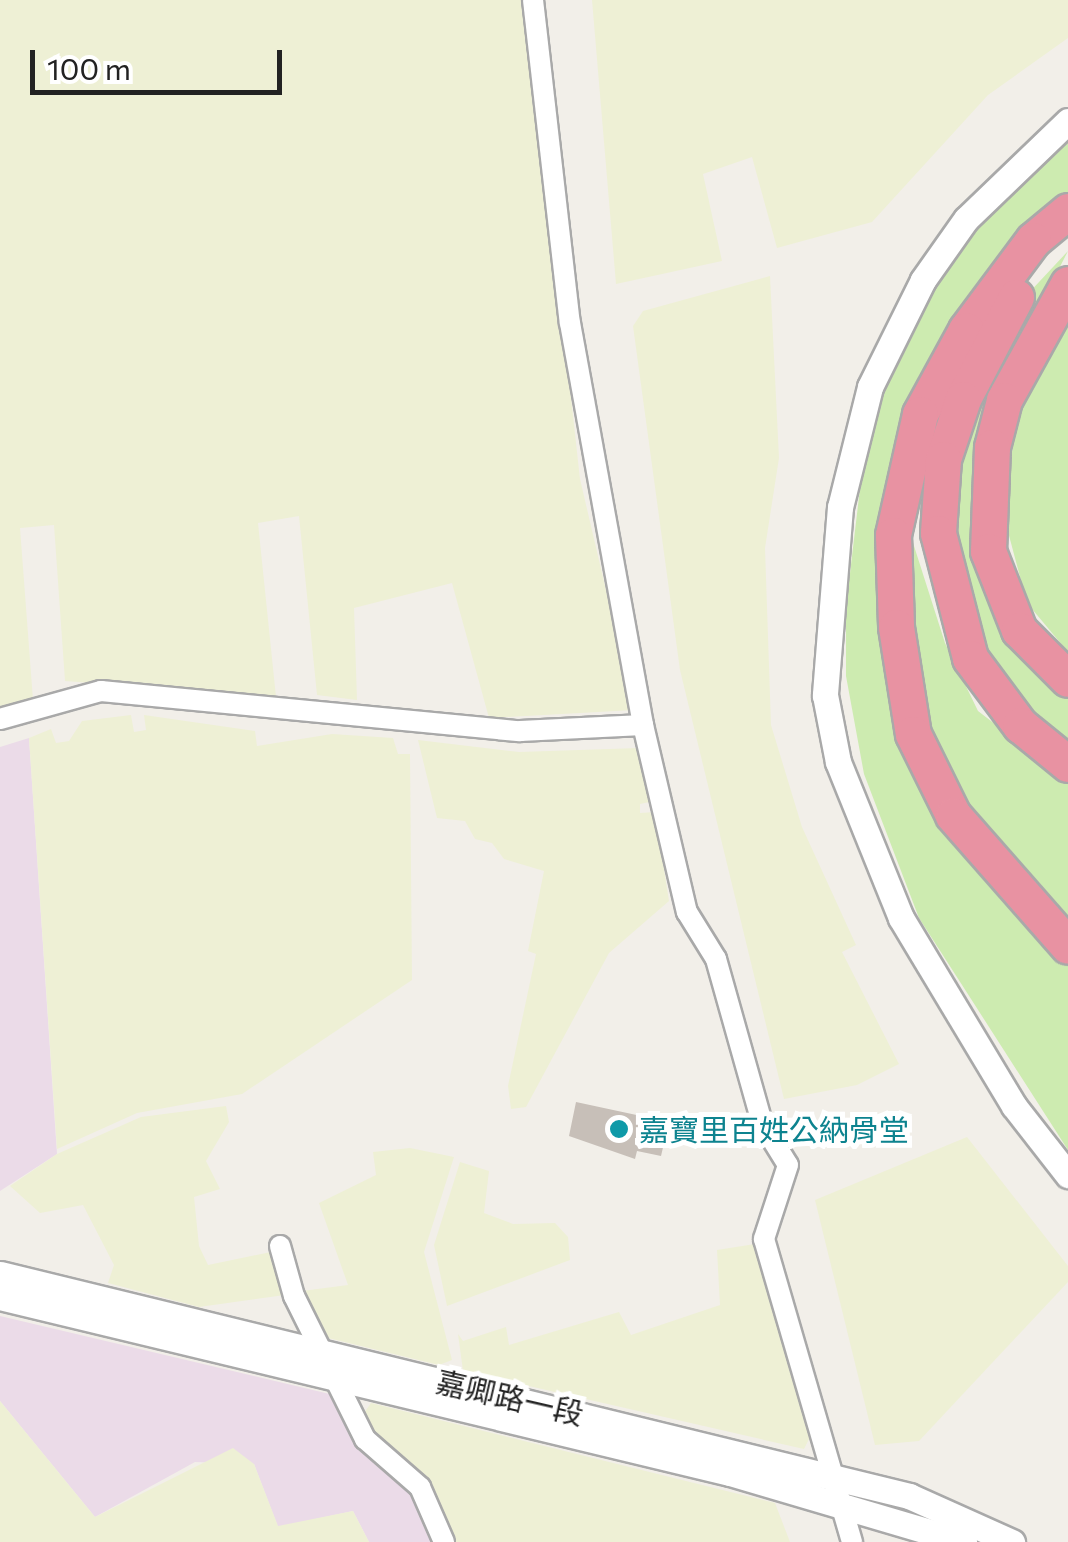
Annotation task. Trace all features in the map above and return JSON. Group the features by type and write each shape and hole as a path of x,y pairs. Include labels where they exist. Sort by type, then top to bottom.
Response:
{"highway":[{"path":"1068,211 1033,240 966,330 920,414 893,535 904,681 913,734 953,815 1068,946"},
{"path":"1068,229 994,332 963,398 943,459 938,533 970,658 1020,725 1068,764"},
{"path":"1060,674 1001,596 988,510 1004,400 1068,284"}],"street":[{"path":"533,0 570,323 643,725 687,912 716,959 762,1123 788,1165 764,1240 798,1377 846,1508 852,1542"},
{"path":"1068,122 966,219 923,280 870,387 840,507 826,695 838,762 901,918 1014,1106 1068,1176"},
{"path":"0,719 118,691 520,731 643,725"},
{"path":"280,1246 319,1352 340,1380 365,1440 420,1488 444,1542"},
{"name":"嘉卿路一段","path":"0,1274 835,1477 966,1515 1012,1542"},
{"name":"嘉卿路一段","path":"0,1297 846,1508 964,1542"}],"shaded area":[{"path":"29,738 57,1154 0,1191 0,747"},
{"path":"0,1316 338,1396 353,1435 419,1501 432,1542 369,1542 353,1511 278,1527 254,1464 195,1462 95,1517 0,1401"}],"green space":[{"path":"0,0 527,0 580,479 634,710 489,718 452,583 354,608 357,700 317,695 299,516 258,523 276,697 65,681 54,525 20,528 33,700 0,710"},
{"path":"592,0 1068,0 1068,38 988,95 872,222 777,248 752,157 703,174 722,261 616,284"},
{"path":"1068,136 1068,192 971,304 879,572 878,625 892,703 914,658 907,524 945,643 978,711 1068,780 1068,1150 919,918 864,774 846,676 846,607 867,429 890,370 938,270 978,221"},
{"path":"1068,251 1007,371 999,623 1050,688 1068,674 1068,747 996,675 961,593 949,475 1025,297"},
{"path":"770,276 779,458 765,548 771,725 802,827 856,945 842,952 899,1064 857,1085 784,1099 680,670 633,326 643,311"},
{"path":"1068,307 1068,652 1027,603 1003,513 1017,418"},
{"path":"131,715 134,732 146,730 144,715 255,731 257,746 332,734 393,738 398,754 410,754 412,980 242,1094 137,1113 57,1149 29,738 51,729 56,743 69,741 82,721"},
{"path":"418,740 519,752 639,748 654,801 640,804 640,813 655,812 669,901 609,953 526,1107 511,1109 508,1086 536,954 528,951 544,871 504,859 492,843 475,839 465,821 437,818"},
{"path":"226,1106 229,1122 206,1161 220,1189 194,1197 199,1246 208,1265 271,1252 285,1295 199,1307 108,1283 114,1265 83,1205 40,1213 10,1186 57,1154 141,1117"},
{"path":"967,1137 1068,1266 1068,1282 919,1441 875,1445 815,1200"},
{"path":"410,1148 454,1157 424,1252 452,1360 439,1365 320,1336 302,1291 348,1285 319,1203 376,1175 373,1152"},
{"path":"460,1162 489,1171 484,1213 513,1224 555,1223 568,1237 570,1260 447,1306 434,1245"},
{"path":"755,1244 810,1437 804,1449 463,1371 458,1334 463,1341 506,1327 509,1345 619,1312 631,1335 720,1305 717,1250"},
{"path":"0,1401 95,1517 233,1448 254,1464 278,1526 353,1511 369,1542 0,1542"},
{"path":"371,1403 775,1503 790,1542 449,1542 442,1512 422,1481 368,1431 364,1413"}],"building":[{"name":"嘉寶里百姓公納骨堂","path":"576,1102 669,1122 661,1156 637,1151 635,1159 569,1136"}],"place":[{"name":"嘉寶里百姓公納骨堂","path":"619,1129"}]}
